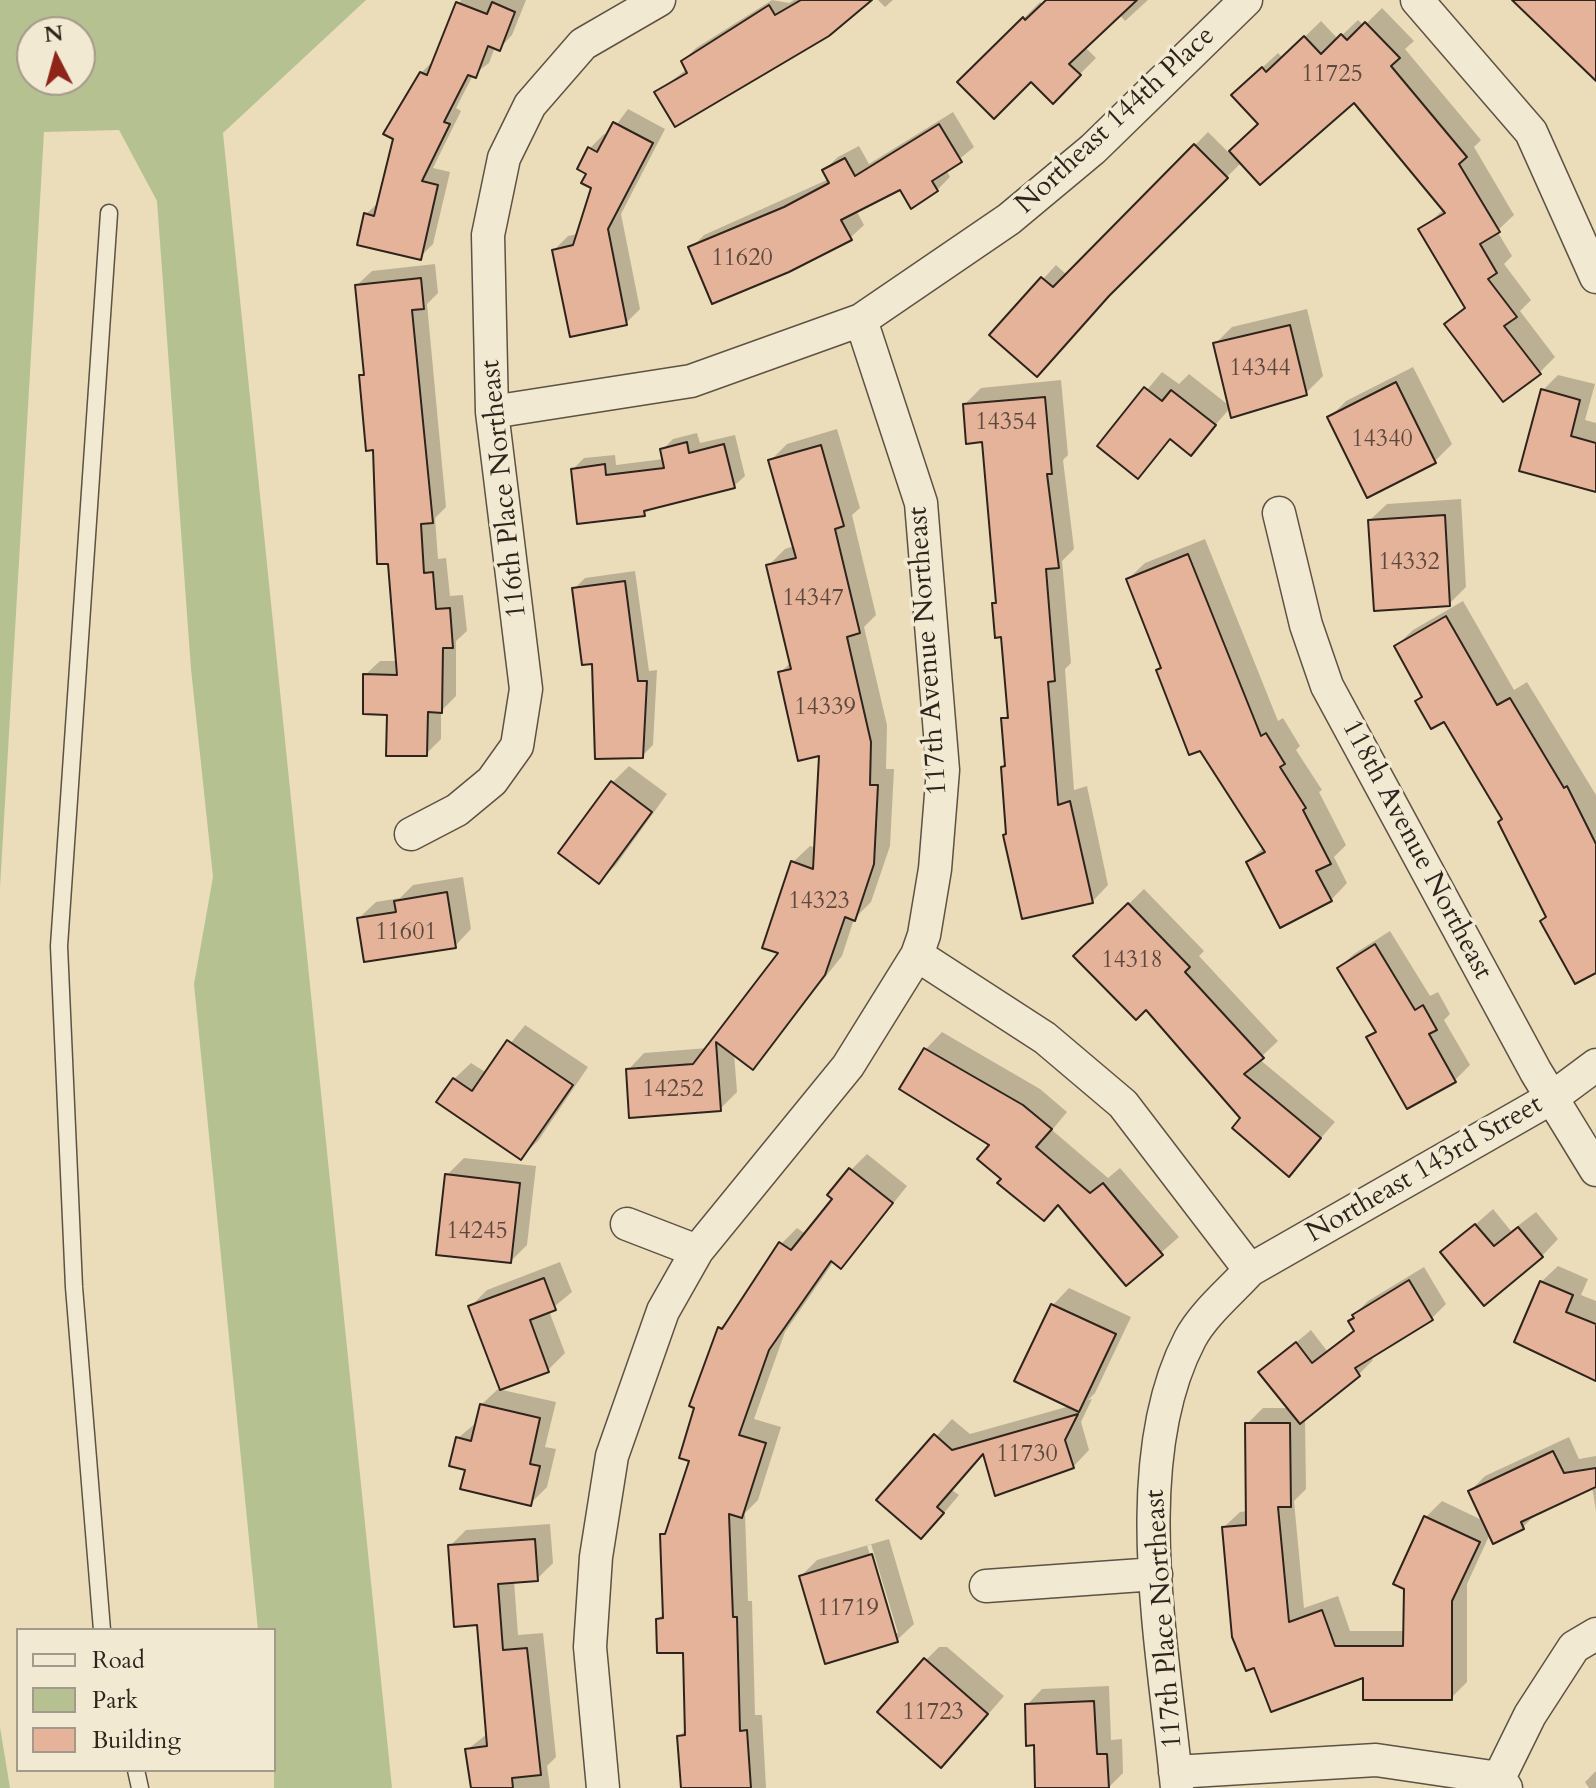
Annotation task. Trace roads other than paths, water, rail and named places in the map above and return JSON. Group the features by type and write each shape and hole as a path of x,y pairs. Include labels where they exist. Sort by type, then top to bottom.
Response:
{"street":[{"name":"116th Place Northeast","path":"411,834 457,810 492,781 517,746 526,689 492,412 488,235 504,158 530,105 583,44 659,0"},
{"name":"Northeast 144th Place","path":"492,412 691,381 861,320 1009,219 1093,149 1246,0"},
{"path":"1417,0 1531,132 1596,277"},
{"name":"117th Avenue Northeast","path":"603,1788 590,1647 596,1557 612,1456 663,1311 697,1251 848,1066 917,955 924,935 935,869 943,770 921,503 861,320"},
{"name":"118th Avenue Northeast","path":"1279,513 1306,625 1327,686 1536,1072 1596,1170"},
{"path":"917,955 1045,1038 1123,1104 1250,1270"},
{"name":"Northeast 143rd Street","path":"1250,1270 1553,1097 1596,1065"},
{"path":"627,1224 697,1251"},
{"name":"117th Place Northeast","path":"1176,1780 1156,1574 1155,1461 1166,1392 1192,1336 1250,1270"},
{"path":"986,1586 1156,1574"},
{"path":"1176,1780 1376,1760 1502,1783 1530,1715 1574,1647 1596,1634"}],"lane":[{"path":"102,1628 74,1287 59,946 109,213"}]}
